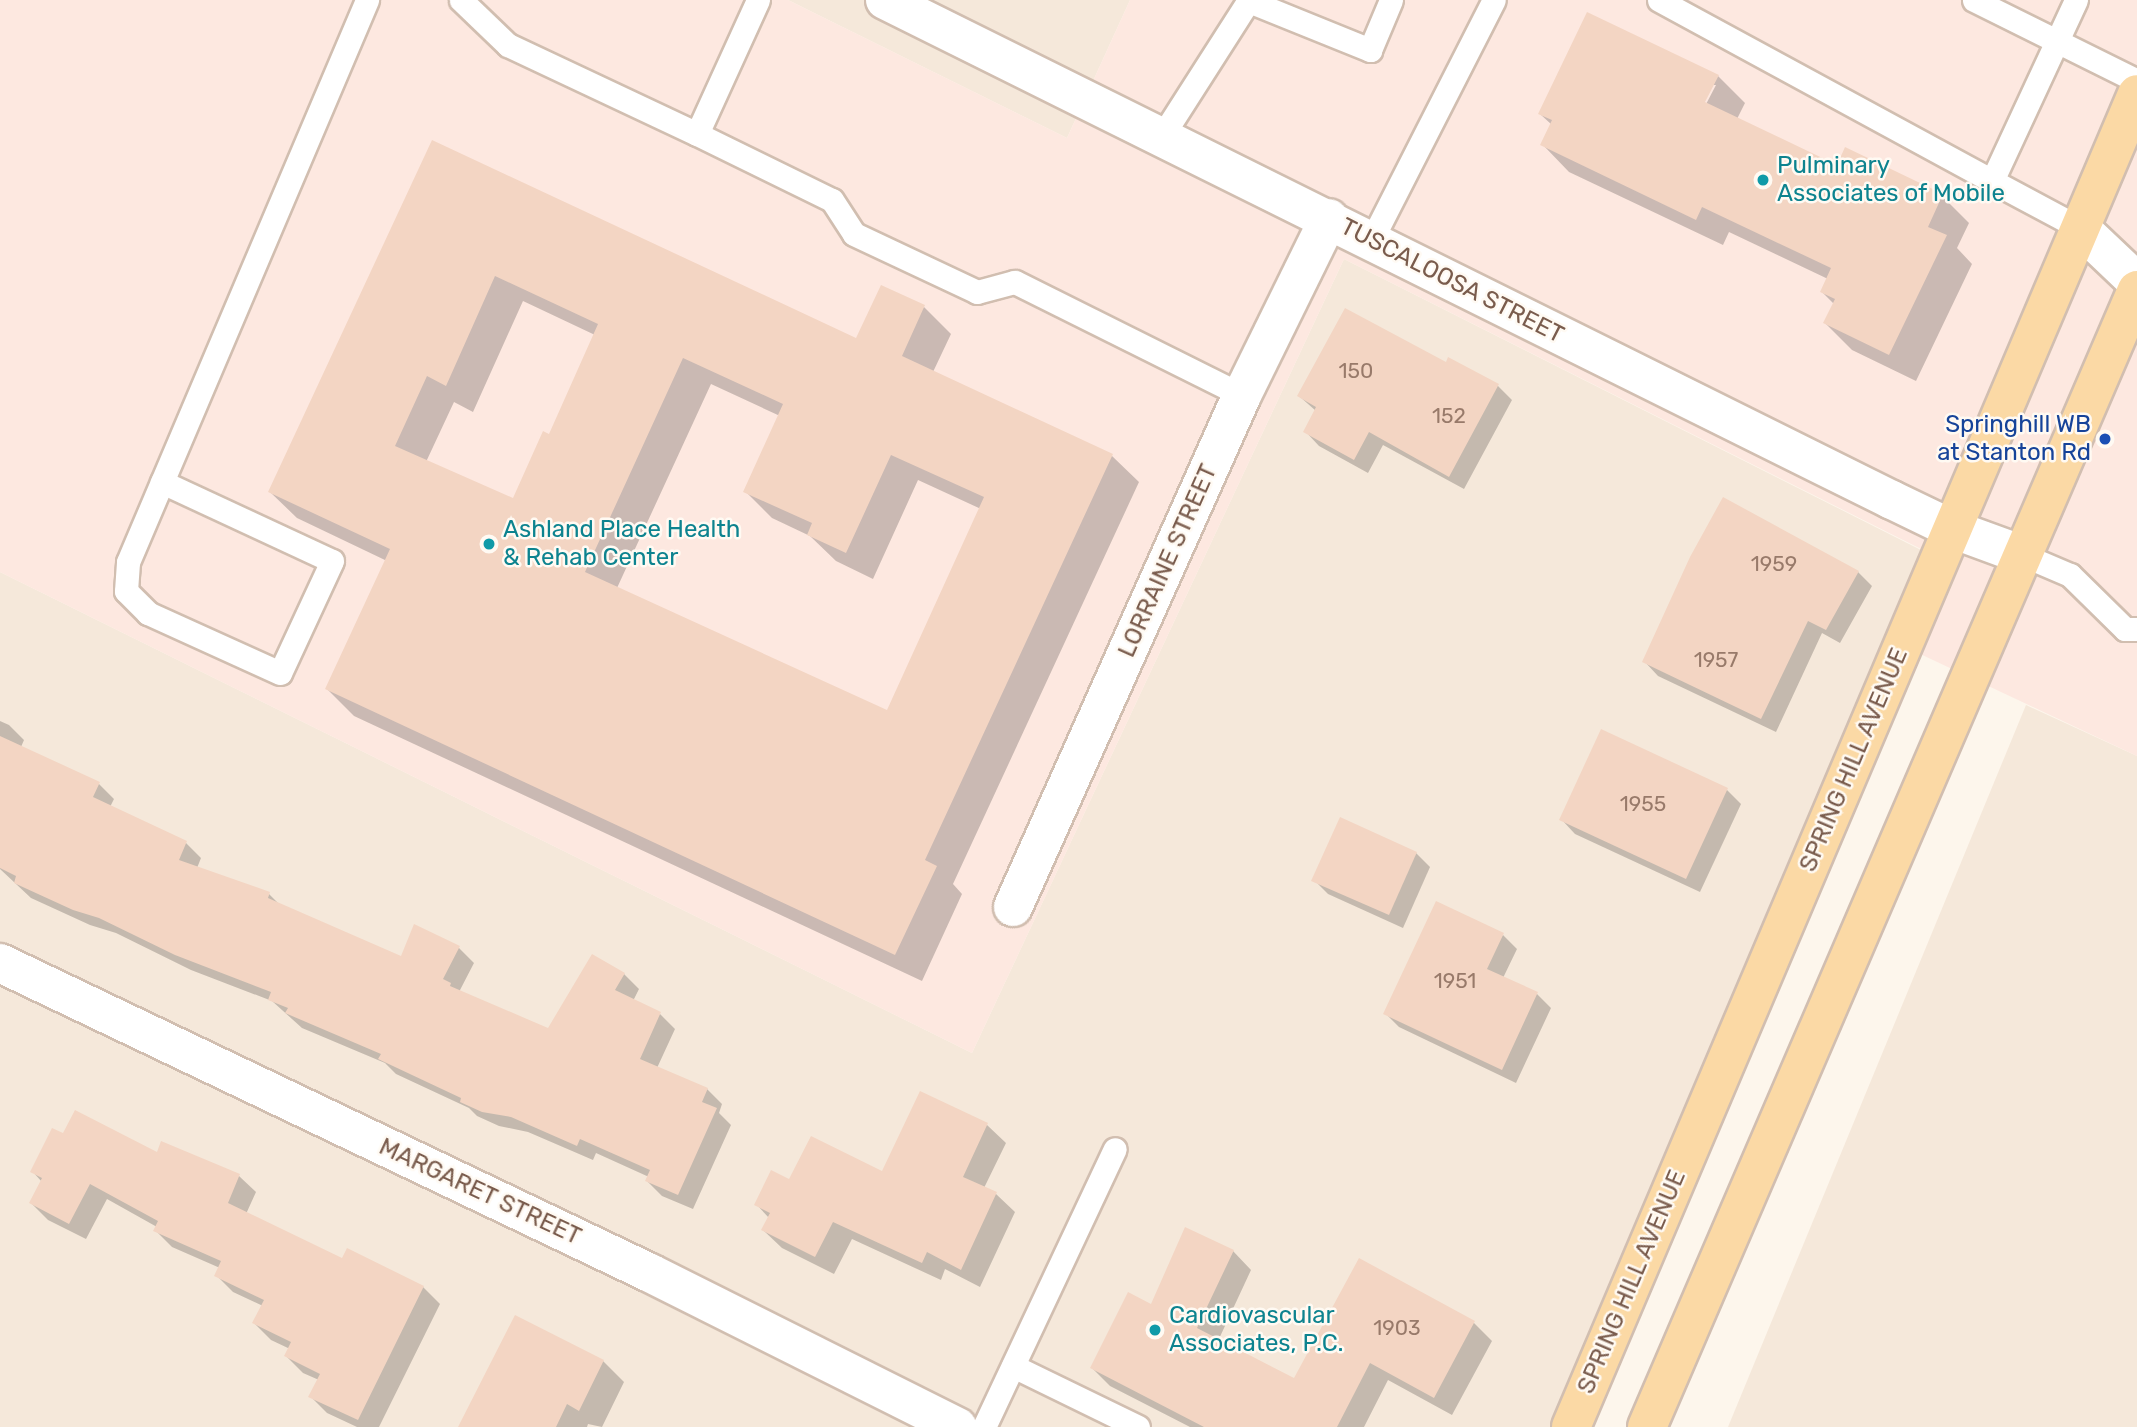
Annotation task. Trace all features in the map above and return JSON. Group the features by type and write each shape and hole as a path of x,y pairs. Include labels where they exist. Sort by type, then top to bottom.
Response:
{"main road":[{"name":"SPRING HILL AVENUE","path":"1571,1427 2137,94"},
{"path":"1647,1427 2137,290"}],"street":[{"name":"TUSCALOOSA STREET","path":"885,0 1372,239 1585,350 1952,529 2023,555"},
{"name":"LORRAINE STREET","path":"1013,907 1242,394 1329,218"},
{"path":"2080,228 2137,282"},
{"name":"MARGARET STREET","path":"0,963 650,1273 958,1427"}],"lane":[{"path":"162,482 332,561 280,673 148,613 126,591 128,562 162,482 367,0"},
{"path":"461,0 508,45 832,200 854,234 977,292 1015,282 1242,394"},
{"path":"697,134 758,0"},
{"path":"1162,135 1249,0 1370,51 1391,0"},
{"path":"1372,239 1494,0"},
{"path":"1658,0 2080,228"},
{"path":"1975,0 2137,82"},
{"path":"1992,181 2076,0"},
{"path":"2023,555 2070,575 2126,629 2137,629"},
{"path":"984,1427 1115,1149"},
{"path":"1013,1366 1138,1427"}],"shaded area":[{"path":"0,0 788,0 1067,138 1130,0 2137,0 2137,756 1884,637 1921,549 1344,259 972,1053 0,572"},
{"path":"788,0 1130,0 1067,138"},
{"path":"1344,259 1921,550 1552,1427 0,1427 0,572 972,1053"},
{"path":"2026,705 2137,756 2137,1427 1728,1427"}],"building":[{"name":"Pulminary Associates of Mobile","path":"1587,12 1719,75 1705,102 1837,165 1845,147 1943,194 1928,227 1947,235 1889,355 1823,323 1835,299 1820,292 1831,268 1702,207 1696,220 1540,145 1552,120 1538,114"},
{"name":"Ashland Place Health & Rehab Center","path":"432,140 856,338 881,285 925,305 902,356 1113,454 925,860 937,866 895,955 325,689 390,549 268,492","holes":["495,276 598,324 549,434 543,431 513,498 395,446 427,376 446,386","683,358 783,404 743,492 812,523 807,535 846,553 891,455 984,497 887,710 585,572"]},
{"path":"1345,308 1446,362 1448,357 1499,384 1449,477 1369,432 1354,460 1303,432 1316,407 1297,396"},
{"path":"1723,497 1859,571 1826,630 1808,621 1761,719 1642,662 1690,557"},
{"path":"1601,729 1728,788 1686,879 1559,820"},
{"path":"0,736 100,782 93,797 187,841 179,860 270,892 268,898 401,956 414,924 460,946 443,979 451,983 450,986 548,1028 592,954 625,973 615,990 661,1012 640,1059 708,1088 702,1102 717,1108 678,1195 645,1181 650,1170 580,1139 577,1146 511,1117 482,1112 460,1102 461,1098 378,1059 381,1054 285,1013 288,1008 268,1000 271,992 175,955 99,918 73,910 14,883 16,876 0,868"},
{"path":"1340,817 1417,852 1389,915 1311,881"},
{"path":"1436,901 1504,933 1487,969 1538,992 1502,1070 1383,1014"},
{"path":"920,1091 988,1123 963,1177 997,1192 961,1270 927,1252 922,1263 833,1222 815,1257 761,1230 770,1213 754,1205 771,1170 789,1179 811,1136 882,1171"},
{"path":"75,1110 157,1152 161,1141 240,1174 228,1203 342,1258 347,1248 424,1286 358,1420 308,1397 320,1374 284,1356 291,1342 252,1323 264,1300 214,1276 221,1261 153,1231 158,1221 90,1184 69,1224 29,1203 42,1178 30,1172 52,1128 63,1133"},
{"path":"1185,1227 1234,1250 1197,1328 1294,1378 1359,1258 1475,1321 1434,1398 1370,1363 1337,1427 1204,1427 1090,1368 1128,1292 1151,1304"},
{"path":"515,1315 604,1360 579,1411 567,1404 556,1427 458,1427"}],"place":[{"name":"Pulminary Associates of Mobile","path":"1763,180"},
{"name":"Springhill WB at Stanton Rd","path":"2105,439"},
{"name":"Ashland Place Health & Rehab Center","path":"489,544"},
{"name":"Cardiovascular Associates, P.C.","path":"1155,1330"}]}
